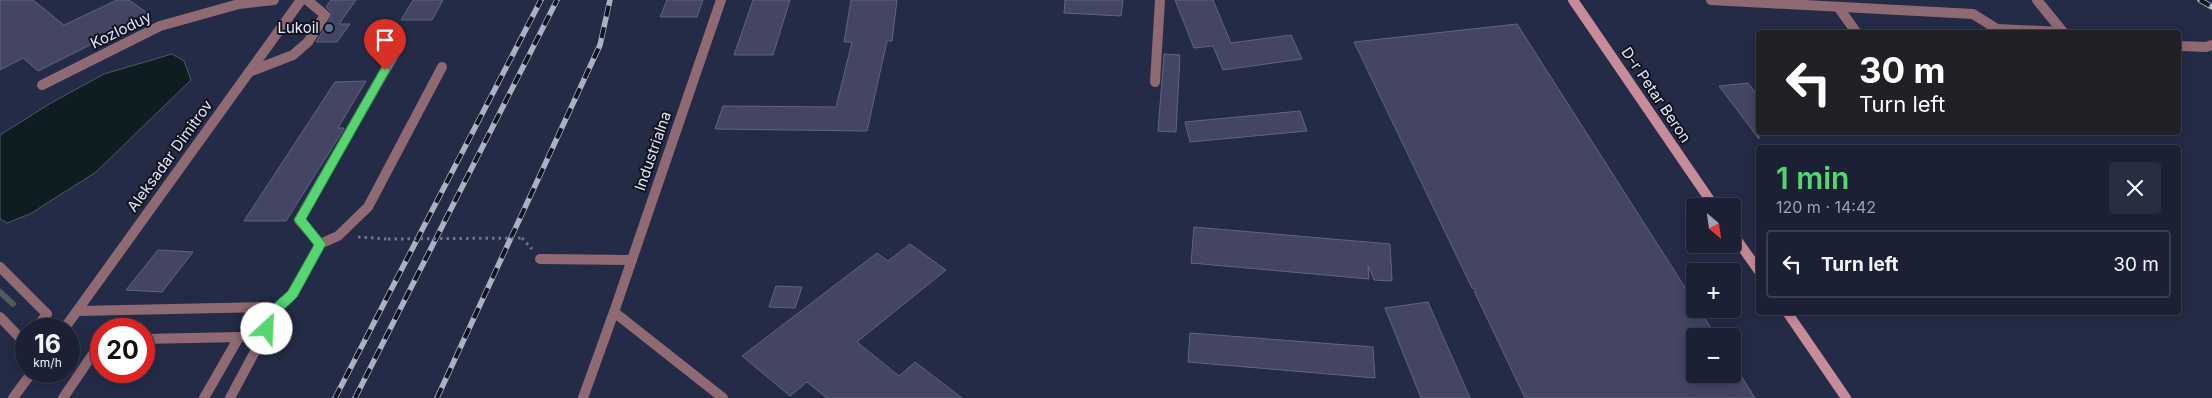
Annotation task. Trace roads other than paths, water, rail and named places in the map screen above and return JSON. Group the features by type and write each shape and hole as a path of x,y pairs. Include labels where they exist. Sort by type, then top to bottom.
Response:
{"street":[{"name":"Kozloduy","path":"42,85 160,26 239,4 274,0"},
{"name":"Aleksadar Dimitrov","path":"71,318 301,0"},
{"path":"249,72 294,55 308,42 325,15 307,0"},
{"name":"Industrialna","path":"584,398 721,0"},
{"path":"1155,82 1160,0"},
{"name":"D-r Petar Beron","path":"1573,0 1709,198"},
{"path":"1711,0 1974,14 1997,29 2019,30"},
{"path":"2037,0 2061,30"},
{"path":"1839,8 1855,30"},
{"path":"2181,46 2206,47 2212,44"},
{"path":"320,244 300,220 395,53"},
{"path":"230,398 267,329 270,314 293,294 320,244 338,236 368,207 442,67"},
{"path":"1741,245 1756,267"},
{"path":"540,258 632,260"},
{"path":"0,267 47,314 44,318"},
{"path":"76,310 262,307 270,314"},
{"path":"614,312 723,398"},
{"path":"1789,315 1846,398"},
{"path":"0,317 15,333"},
{"path":"155,339 239,337 204,398"},
{"path":"63,398 90,358"},
{"path":"13,398 24,383"}],"waterway":[{"path":"0,292 13,304"}],"railway":[{"path":"335,398 541,0"},
{"path":"355,398 557,0"},
{"path":"437,398 600,45 610,0"},
{"path":"2200,0 2212,7"}],"place":[{"name":"Lukoil","path":"329,28"}]}
